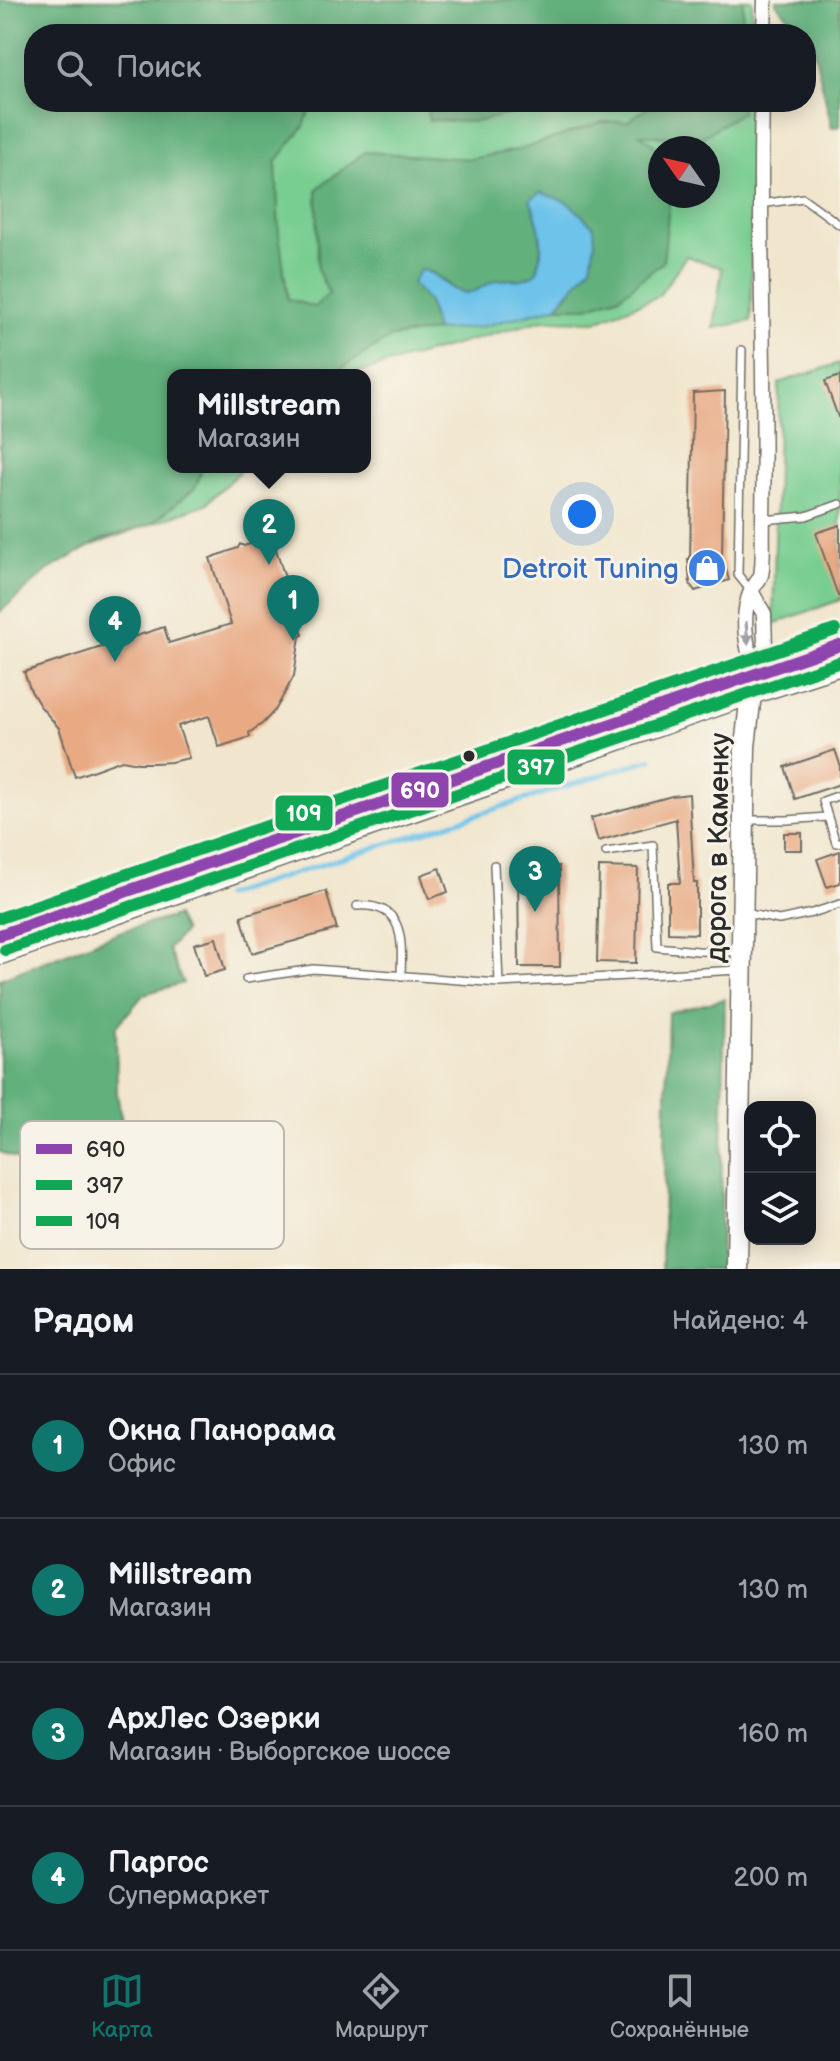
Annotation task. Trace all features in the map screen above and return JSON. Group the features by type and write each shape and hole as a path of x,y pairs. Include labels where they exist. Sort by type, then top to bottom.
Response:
{"main road":[{"path":"0,953 754,683 840,645"},
{"path":"0,935 754,683 840,664"}],"street":[{"path":"764,24 765,0"},
{"path":"751,591 760,576 763,520 762,112"},
{"name":"дорога в Каменку","path":"737,1269 745,747 754,683 765,648 764,614 751,591"}],"lane":[{"path":"761,204 803,198 840,225"},
{"path":"742,350 738,575 751,591"},
{"path":"763,520 806,516 840,504"},
{"path":"840,795 823,801 836,843 840,842"},
{"path":"744,820 827,817"},
{"path":"606,852 653,845 657,947 698,951 742,961"},
{"path":"494,865 499,983"},
{"path":"743,913 779,920 840,904"},
{"path":"357,906 383,909 396,921 402,938 401,976"},
{"path":"246,979 313,969 499,983 742,961"}],"green space":[{"path":"0,0 752,0 752,24 24,24 24,112 752,112 751,321 714,328 722,268 686,256 659,296 596,321 543,320 370,369 167,369 167,473 238,473 206,504 0,579"},
{"path":"0,0 743,0 742,24 24,24 24,112 309,112 304,126 276,162 279,234 288,299 314,307 329,294 318,271 317,189 365,152 471,159 522,149 601,122 628,121 641,112 742,112 704,136 640,134 648,140 648,208 669,208 663,262 620,296 587,307 556,307 591,266 530,199 540,236 536,274 523,281 496,280 473,294 457,291 431,272 413,283 428,302 436,331 392,337 340,369 167,369 167,473 201,473 195,488 151,524 101,540 47,571 0,612"},
{"path":"776,0 840,0 840,126 832,128 816,59 816,24 794,24"},
{"path":"427,112 519,112 475,122 429,120"},
{"path":"840,363 840,600 773,624 779,383"},
{"path":"176,916 184,932 168,949 183,983 144,994 116,1027 117,1093 122,1121 20,1121 20,1160 0,1152 0,979 122,931"},
{"path":"725,999 720,1269 662,1269 668,1013"}],"water":[{"path":"541,192 569,203 594,227 591,266 556,307 480,327 436,331 428,302 412,283 420,270 433,274 464,293 493,281 521,279 536,274 541,255 540,236 530,199"}],"building":[{"path":"840,376 840,417 838,417 825,381"},
{"path":"725,391 722,556 729,580 695,591 690,584 688,559 693,393"},
{"path":"840,525 840,596 838,596 816,533"},
{"path":"272,537 303,635 300,636 294,676 276,709 249,733 250,737 219,747 209,716 178,726 189,758 155,763 122,760 75,777 59,728 40,706 24,672 164,627 169,643 231,624 210,558 238,548 240,544 244,546"},
{"path":"835,750 840,764 840,784 795,799 785,767"},
{"path":"689,794 694,883 697,883 697,934 668,933 668,883 680,883 676,819 598,841 591,818"},
{"path":"784,833 802,833 802,850 784,850"},
{"path":"840,851 840,883 827,887 817,859"},
{"path":"518,866 559,866 560,967 519,967"},
{"path":"599,867 638,868 636,963 597,962"},
{"path":"440,868 448,892 429,899 421,875"},
{"path":"326,891 337,929 252,953 241,916"},
{"path":"216,938 225,970 204,976 194,944"}],"waterway":[{"path":"224,896 651,759"}],"transit line":[{"name":"109","path":"0,918 835,630"},
{"name":"690","path":"0,935 840,645"},
{"name":"397","path":"5,950 840,662"}],"place":[{"name":"Millstream","path":"269,565"},
{"name":"Detroit Tuning","path":"707,568"},
{"name":"Окна Панорама","path":"293,641"},
{"name":"Паргос","path":"115,662"},
{"name":"АрхЛес Озерки","path":"535,912"}]}
